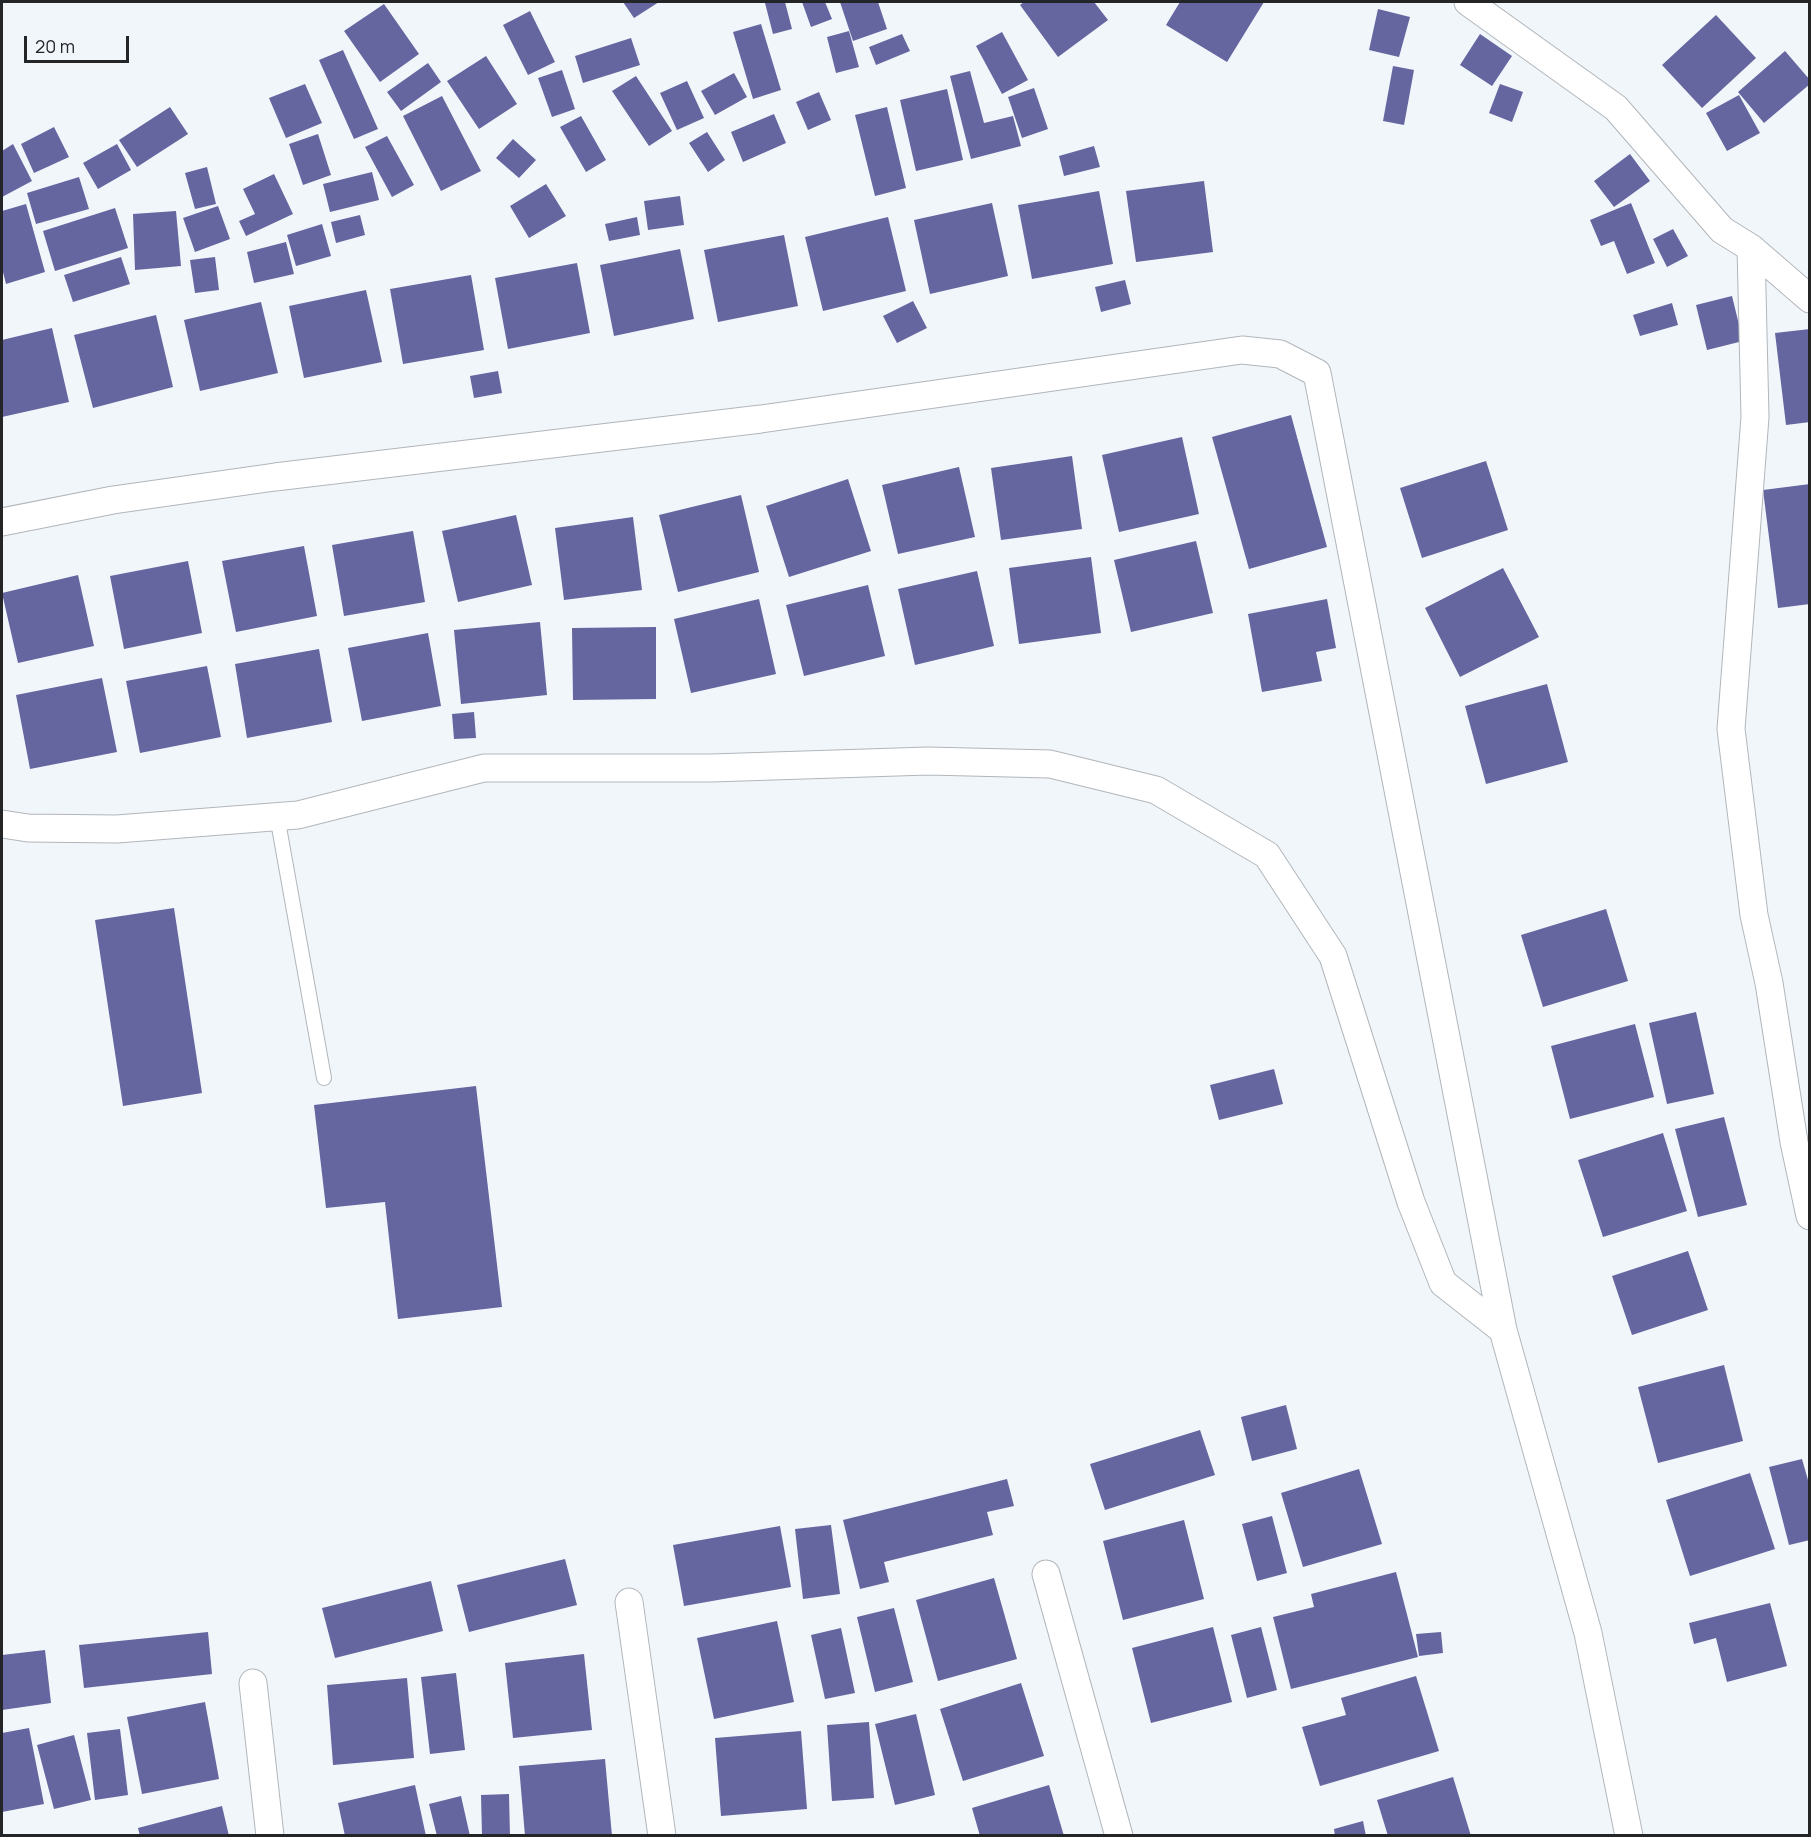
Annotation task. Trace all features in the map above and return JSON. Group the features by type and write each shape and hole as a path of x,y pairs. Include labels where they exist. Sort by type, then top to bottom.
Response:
{"street":[{"path":"1468,2 1616,108 1722,230 1751,248 1809,299"},
{"path":"1751,248 1755,417 1731,729 1754,915 1769,983 1794,1142 1809,1216"},
{"path":"2,522 113,500 275,477 761,419 1242,350 1280,354 1317,373 1503,1330 1588,1634 1629,1836"},
{"path":"2,824 28,828 117,829 298,814 484,768 711,768 928,761 1050,764 1156,790 1267,855 1327,947 1332,956 1411,1202 1443,1283 1503,1330"},
{"path":"1046,1574 1119,1836"},
{"path":"629,1602 662,1836"},
{"path":"253,1683 270,1836"}],"lane":[{"path":"276,816 324,1078"}],"building":[{"path":"623,2 659,2 634,18"},
{"path":"785,2 792,29 773,34 765,3"},
{"path":"802,2 825,2 832,19 811,27"},
{"path":"840,2 878,2 887,29 853,41"},
{"path":"1024,2 1094,2 1108,20 1058,57 1020,5"},
{"path":"1180,2 1264,2 1227,62 1166,25"},
{"path":"384,4 419,54 380,82 344,31"},
{"path":"1378,9 1410,17 1399,57 1369,50"},
{"path":"530,11 555,62 528,75 503,25"},
{"path":"1716,15 1756,58 1702,108 1662,65"},
{"path":"761,24 781,90 753,99 733,32"},
{"path":"849,31 859,67 836,73 827,37"},
{"path":"1002,32 1028,80 1002,94 976,46"},
{"path":"902,34 910,51 876,65 869,47"},
{"path":"1480,34 1512,56 1492,86 1460,65"},
{"path":"631,38 640,65 583,83 575,56"},
{"path":"343,50 378,129 354,139 319,60"},
{"path":"1785,51 1810,80 1810,84 1764,123 1738,92"},
{"path":"486,56 517,104 479,129 447,81"},
{"path":"428,63 441,82 401,111 387,92"},
{"path":"1393,66 1414,70 1404,125 1383,121"},
{"path":"562,70 575,109 552,117 538,78"},
{"path":"970,71 984,123 1013,116 1021,146 971,159 950,76"},
{"path":"734,73 747,97 715,115 701,91"},
{"path":"636,76 672,131 649,146 612,91"},
{"path":"687,81 704,118 677,130 660,93"},
{"path":"305,84 322,123 286,138 269,98"},
{"path":"1500,84 1523,92 1512,122 1489,113"},
{"path":"1034,88 1048,129 1022,138 1008,97"},
{"path":"947,89 963,160 916,171 900,100"},
{"path":"819,92 831,120 808,130 796,102"},
{"path":"1739,95 1760,133 1727,151 1706,113"},
{"path":"442,96 481,171 441,191 403,116"},
{"path":"170,107 188,134 137,167 119,140"},
{"path":"887,107 906,188 875,196 855,115"},
{"path":"774,114 786,143 743,162 731,132"},
{"path":"581,116 606,160 586,172 560,127"},
{"path":"54,127 69,157 34,173 21,144"},
{"path":"707,132 725,160 708,172 689,143"},
{"path":"318,134 331,175 303,185 289,144"},
{"path":"387,136 414,185 392,197 365,147"},
{"path":"513,139 536,160 519,178 496,158"},
{"path":"13,144 32,181 2,197 2,151"},
{"path":"117,144 131,170 98,189 83,163"},
{"path":"1094,146 1100,167 1064,176 1059,156"},
{"path":"1630,154 1650,181 1614,207 1594,181"},
{"path":"207,167 216,204 195,209 185,173"},
{"path":"372,172 379,200 330,212 323,184"},
{"path":"274,174 293,214 246,236 239,221 255,214 243,189"},
{"path":"79,177 89,209 36,224 27,193"},
{"path":"1204,181 1213,252 1136,262 1126,191"},
{"path":"546,184 566,216 529,238 510,206"},
{"path":"1099,191 1113,264 1032,279 1018,205"},
{"path":"680,196 684,225 648,230 644,201"},
{"path":"992,203 1008,276 930,294 914,220"},
{"path":"1631,203 1655,263 1627,274 1614,241 1601,246 1590,220"},
{"path":"26,204 45,272 6,284 2,268 2,211"},
{"path":"218,206 230,239 195,252 183,218"},
{"path":"115,208 128,248 55,271 43,231"},
{"path":"176,211 181,266 135,270 133,214"},
{"path":"360,215 365,235 336,243 331,222"},
{"path":"637,217 640,235 609,241 605,224"},
{"path":"888,217 906,291 823,311 805,237"},
{"path":"322,224 331,256 296,266 287,235"},
{"path":"1673,229 1688,256 1667,267 1653,239"},
{"path":"784,235 798,306 718,322 704,250"},
{"path":"286,242 294,274 254,283 247,252"},
{"path":"680,249 694,319 614,336 600,265"},
{"path":"121,257 130,284 73,302 64,275"},
{"path":"215,257 219,290 195,293 190,260"},
{"path":"577,263 590,333 508,349 495,278"},
{"path":"471,275 484,350 403,364 390,289"},
{"path":"1125,280 1131,304 1101,312 1095,287"},
{"path":"366,290 382,362 304,378 289,306"},
{"path":"1732,296 1743,341 1707,350 1696,305"},
{"path":"913,301 927,328 897,343 883,316"},
{"path":"261,302 278,373 200,391 184,320"},
{"path":"1672,303 1678,325 1640,336 1633,315"},
{"path":"156,315 173,387 93,408 74,335"},
{"path":"52,328 69,402 2,417 2,340"},
{"path":"1810,329 1810,422 1786,425 1775,333"},
{"path":"498,371 502,393 474,398 470,376"},
{"path":"1291,415 1327,547 1249,569 1212,437"},
{"path":"1182,437 1199,514 1119,532 1102,455"},
{"path":"1072,456 1082,529 1001,540 991,468"},
{"path":"1486,461 1508,530 1422,558 1400,488"},
{"path":"959,467 975,537 898,554 882,485"},
{"path":"848,479 871,551 789,577 766,506"},
{"path":"1810,484 1810,604 1778,608 1763,490"},
{"path":"741,495 759,572 678,592 659,515"},
{"path":"516,515 532,585 458,602 442,531"},
{"path":"633,517 642,590 564,600 555,528"},
{"path":"413,531 425,602 344,616 332,545"},
{"path":"1196,541 1213,613 1131,632 1114,560"},
{"path":"304,546 317,616 236,632 222,561"},
{"path":"1091,557 1101,633 1019,644 1009,568"},
{"path":"188,561 202,633 124,649 110,576"},
{"path":"1503,568 1539,637 1460,677 1425,608"},
{"path":"977,571 994,646 915,665 898,589"},
{"path":"78,575 94,646 18,663 2,593"},
{"path":"868,585 885,656 804,676 786,605"},
{"path":"759,599 776,674 691,693 674,619"},
{"path":"1327,599 1336,648 1316,652 1322,681 1262,692 1248,614"},
{"path":"540,622 547,695 461,704 454,630"},
{"path":"656,627 656,699 573,700 572,628"},
{"path":"428,633 441,706 362,721 348,648"},
{"path":"319,649 332,722 247,738 235,664"},
{"path":"207,666 221,737 140,753 126,681"},
{"path":"102,678 117,752 30,769 16,695"},
{"path":"1547,684 1568,762 1486,784 1465,706"},
{"path":"474,712 476,738 454,739 452,714"},
{"path":"174,908 202,1093 123,1106 95,920"},
{"path":"1606,909 1628,981 1543,1007 1521,935"},
{"path":"1696,1012 1714,1094 1667,1104 1649,1023"},
{"path":"1635,1024 1654,1097 1570,1119 1551,1046"},
{"path":"1274,1069 1283,1104 1219,1120 1210,1085"},
{"path":"476,1086 502,1307 398,1319 385,1202 326,1208 314,1105"},
{"path":"1724,1117 1747,1205 1698,1217 1675,1129"},
{"path":"1663,1133 1687,1211 1603,1237 1578,1160"},
{"path":"1688,1251 1708,1310 1632,1335 1612,1276"},
{"path":"1724,1365 1743,1441 1658,1463 1638,1387"},
{"path":"1286,1405 1297,1449 1252,1461 1241,1417"},
{"path":"1200,1430 1215,1475 1105,1510 1090,1464"},
{"path":"1802,1459 1810,1487 1810,1540 1789,1545 1769,1467"},
{"path":"1359,1469 1382,1544 1303,1567 1281,1493"},
{"path":"1750,1473 1775,1549 1690,1576 1666,1500"},
{"path":"1007,1479 1014,1506 987,1512 993,1535 884,1562 889,1582 860,1589 843,1520"},
{"path":"1272,1516 1287,1573 1257,1581 1242,1524"},
{"path":"1184,1520 1204,1599 1123,1620 1103,1541"},
{"path":"831,1525 840,1594 803,1599 795,1529"},
{"path":"780,1526 791,1587 684,1606 673,1545"},
{"path":"565,1559 577,1605 469,1632 457,1585"},
{"path":"1396,1572 1418,1657 1291,1689 1273,1617 1314,1607 1311,1594"},
{"path":"994,1578 1017,1659 938,1681 916,1600"},
{"path":"431,1581 443,1631 335,1658 322,1608"},
{"path":"1770,1603 1787,1666 1727,1682 1716,1638 1694,1644 1689,1623"},
{"path":"894,1608 913,1682 875,1692 857,1617"},
{"path":"777,1621 794,1702 714,1719 697,1638"},
{"path":"1213,1627 1232,1702 1151,1723 1132,1648"},
{"path":"1261,1627 1277,1690 1247,1698 1231,1635"},
{"path":"841,1628 855,1693 825,1699 811,1635"},
{"path":"208,1632 212,1674 84,1688 79,1645"},
{"path":"1441,1632 1443,1653 1419,1656 1416,1634"},
{"path":"45,1650 51,1703 2,1710 2,1655"},
{"path":"584,1654 592,1730 513,1738 505,1663"},
{"path":"456,1673 465,1750 430,1754 421,1677"},
{"path":"1416,1676 1439,1751 1320,1786 1302,1727 1346,1715 1341,1698"},
{"path":"407,1678 414,1758 333,1765 327,1685"},
{"path":"1021,1683 1044,1756 963,1781 940,1709"},
{"path":"205,1702 219,1779 142,1794 127,1717"},
{"path":"916,1714 935,1795 895,1805 875,1724"},
{"path":"869,1722 874,1798 832,1801 827,1725"},
{"path":"29,1728 44,1804 2,1812 2,1733"},
{"path":"120,1729 128,1795 95,1800 87,1733"},
{"path":"801,1731 807,1809 721,1816 715,1738"},
{"path":"74,1735 91,1800 54,1809 37,1745"},
{"path":"605,1759 612,1836 525,1836 519,1766"},
{"path":"1453,1777 1471,1836 1388,1836 1377,1800"},
{"path":"415,1785 426,1836 345,1836 338,1803"},
{"path":"1049,1785 1064,1836 980,1836 972,1808"},
{"path":"509,1794 510,1836 482,1836 481,1795"},
{"path":"461,1796 470,1836 437,1836 429,1804"},
{"path":"222,1806 229,1836 140,1836 138,1828"},
{"path":"1363,1821 1366,1836 1335,1836 1334,1829"}]}
